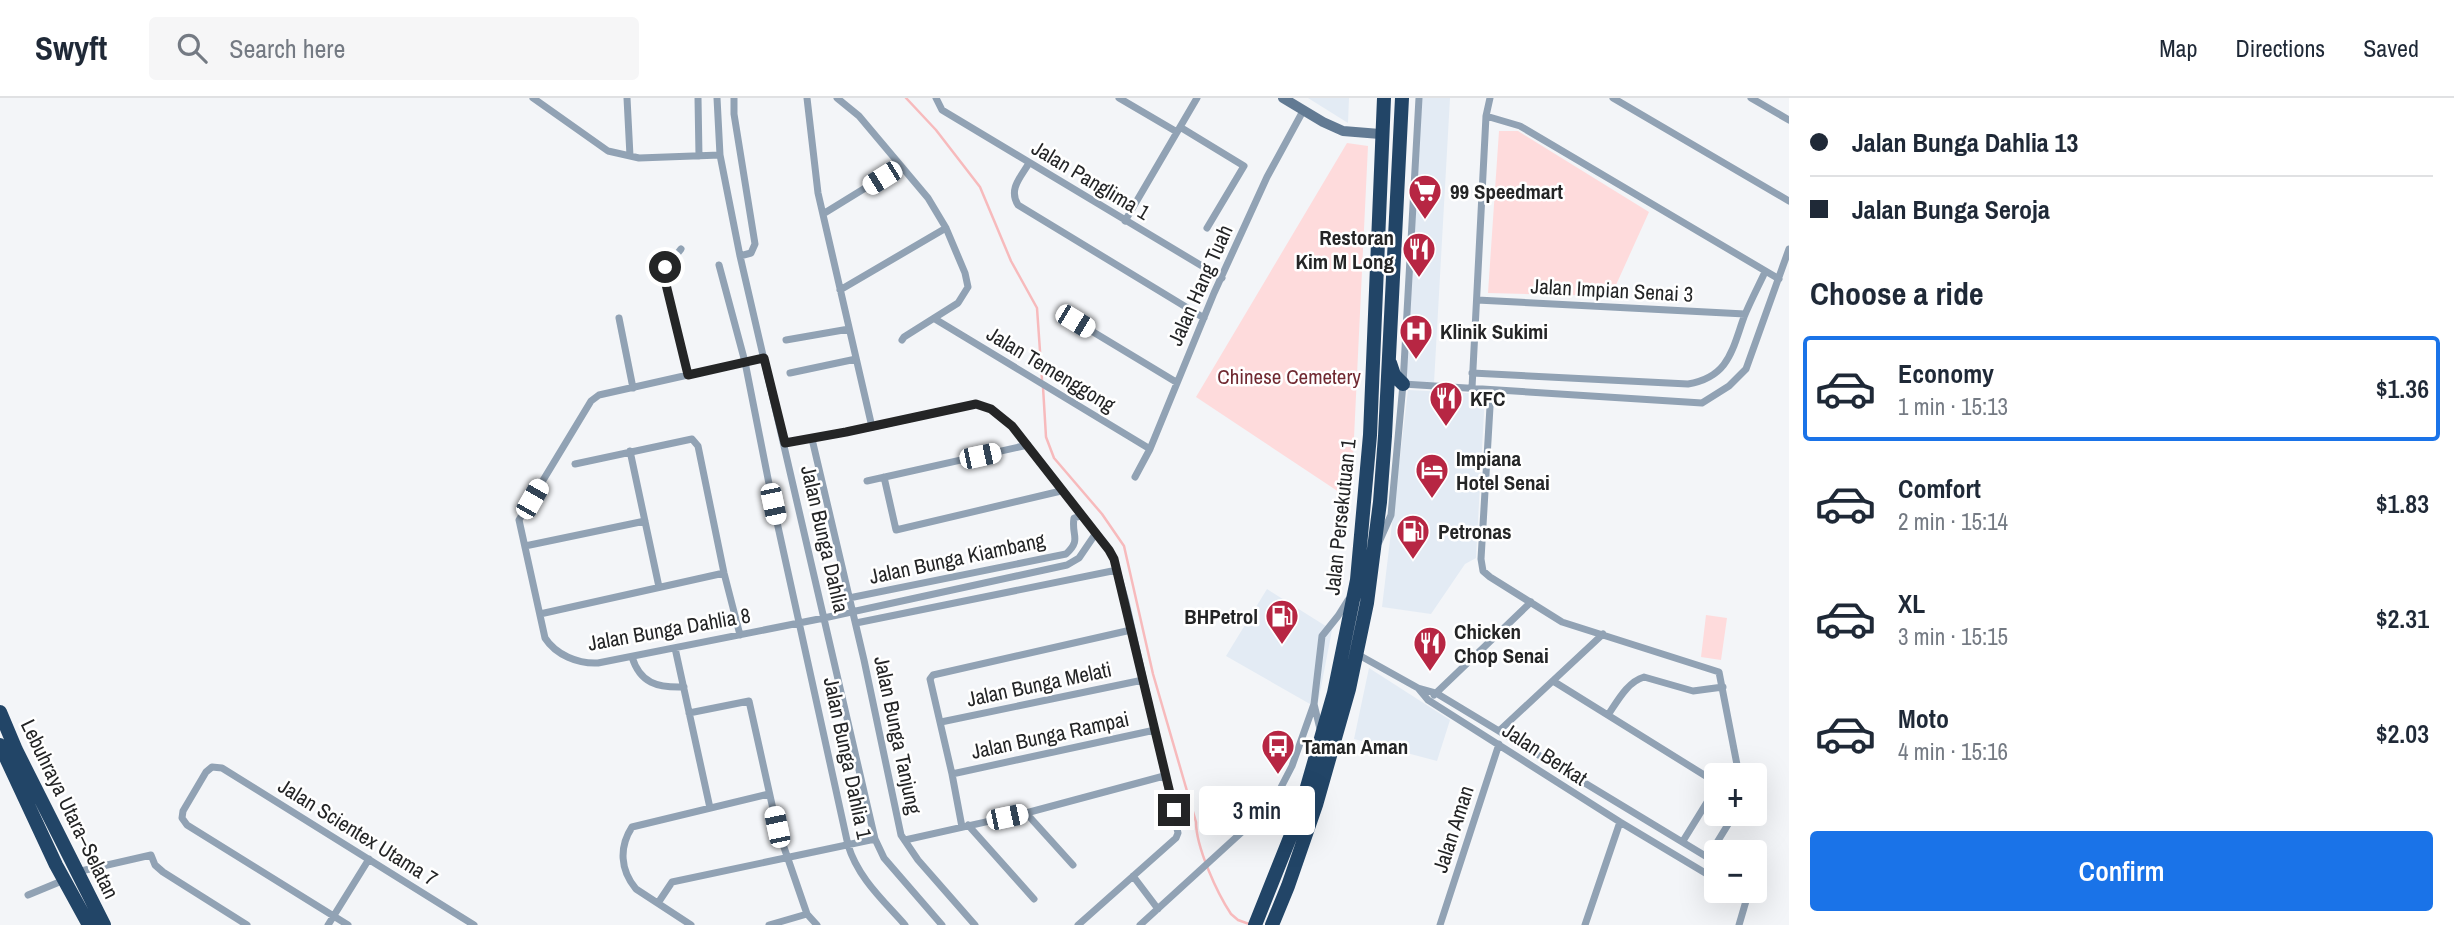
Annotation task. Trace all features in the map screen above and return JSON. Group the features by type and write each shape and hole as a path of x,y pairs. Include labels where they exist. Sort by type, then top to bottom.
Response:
{"highway":[{"name":"Jalan Persekutuan 1","path":"1257,920 1299,816 1334,693 1357,580 1370,435 1380,134 1384,98"},
{"name":"Jalan Persekutuan 1","path":"1273,922 1316,805 1357,654 1367,603 1380,502 1402,98"},
{"path":"1388,355 1394,375 1404,384"},
{"name":"Lebuhraya Utara–Selatan","path":"0,712 16,750 104,925"},
{"name":"Lebuhraya Utara–Selatan","path":"0,746 56,864 89,925"}],"street":[{"path":"533,98 608,150 639,158 720,155"},
{"path":"627,98 630,156"},
{"path":"698,98 699,156"},
{"name":"Jalan Bunga Dahlia","path":"717,98 720,155 740,256 875,839 884,858 942,925"},
{"path":"734,98 736,127 755,244 751,253 740,256"},
{"path":"807,98 823,214 873,427"},
{"path":"837,98 859,116 928,198 946,228 965,273 968,287 958,303 902,340"},
{"name":"Jalan Panglima 1","path":"936,98 942,110 1222,278"},
{"path":"1119,98 1244,166 1207,228"},
{"path":"1125,221 1197,98"},
{"path":"1283,98 1343,131 1380,134"},
{"path":"1374,551 1391,514 1404,384 1419,98"},
{"path":"1472,388 1486,116 1490,98"},
{"path":"1613,98 1789,201"},
{"path":"1752,98 1789,120"},
{"name":"Jalan Hang Tuah","path":"1135,477 1150,449 1176,382 1267,177 1303,111"},
{"path":"1486,116 1520,125 1780,279"},
{"path":"1029,163 1013,189 1013,198 1018,205 1204,318"},
{"path":"823,214 901,166"},
{"path":"840,290 946,228"},
{"path":"681,249 663,272 688,375"},
{"path":"1404,384 1702,402 1729,386 1742,374 1780,279 1789,249"},
{"name":"Jalan Bunga Dahlia 1","path":"719,265 745,362 848,845 857,867 873,890 905,925"},
{"path":"1472,373 1688,384 1699,382 1725,366 1765,272"},
{"name":"Jalan Impian Senai 3","path":"1477,300 1745,314"},
{"path":"618,318 633,388"},
{"name":"Jalan Temenggong","path":"934,319 1150,449"},
{"path":"1075,321 1176,382"},
{"path":"786,340 849,329"},
{"name":"Jalan Bunga Dahlia 8","path":"764,358 599,395 591,401 519,520 548,643 571,659 586,664 632,657 1067,565 1079,558 1096,533"},
{"path":"790,373 856,359"},
{"path":"1490,390 1481,564 1490,577 1562,622 1716,670 1721,676 1737,763"},
{"path":"785,443 873,427 974,404 991,409 1028,445 1109,550 1117,570 1178,833 1176,838 1078,925"},
{"path":"575,464 692,439 698,446 724,573 740,635"},
{"name":"Jalan Bunga Tanjung","path":"812,439 856,623 901,835 918,860 975,925"},
{"path":"867,481 1028,445"},
{"path":"630,451 659,587"},
{"path":"884,477 896,530 1061,491"},
{"name":"Jalan Bunga Kiambang","path":"849,598 1066,554 1076,540 1074,518 1081,516"},
{"path":"525,546 645,521"},
{"name":"Jalan Bunga Kiambang","path":"856,623 1117,570"},
{"path":"540,614 724,573"},
{"path":"1140,925 1254,821 1276,797 1292,766 1314,704 1322,636 1345,606 1357,580"},
{"path":"1428,700 1531,602"},
{"path":"1034,899 965,826 930,679 938,672 1130,630"},
{"path":"1499,731 1603,634"},
{"path":"675,648 710,808"},
{"name":"Jalan Berkat","path":"1357,654 1418,688 1428,700 1704,872"},
{"path":"632,657 639,675 650,683 673,688 684,687"},
{"path":"1608,715 1632,684 1644,677 1693,691 1723,687"},
{"name":"Jalan Bunga Melati","path":"941,722 1143,680"},
{"path":"1553,681 1704,777"},
{"path":"1418,688 1436,693 1704,855"},
{"path":"689,713 748,701 786,857 807,914 817,925"},
{"path":"1314,704 1322,733"},
{"name":"Jalan Bunga Rampai","path":"952,774 1155,730"},
{"name":"Jalan Aman","path":"1440,925 1499,744"},
{"name":"Jalan Scientex Utama 7","path":"334,916 187,825 182,818 183,811 206,772 212,767 222,768 474,925"},
{"path":"905,840 1026,813 1164,776"},
{"path":"691,925 636,889 625,873 622,854 625,839 632,827 769,794"},
{"path":"1683,842 1704,807"},
{"path":"1026,813 1073,864"},
{"path":"1585,925 1620,822"},
{"path":"658,903 672,883 875,839"},
{"path":"81,871 151,855 155,865 163,873 247,925"},
{"path":"328,925 369,859"},
{"path":"1133,876 1158,909"},
{"path":"28,895 57,883"},
{"path":"1739,925 1745,903"},
{"path":"769,925 807,914"},
{"path":"334,916 348,925"}],"shaded area":[{"path":"1308,98 1349,98 1348,123"},
{"path":"1422,98 1450,98 1434,383 1406,382"},
{"path":"1408,390 1485,394 1476,558 1465,564 1431,614 1382,607"},
{"path":"1267,589 1332,630 1317,708 1226,656"},
{"path":"1369,668 1450,720 1437,761 1354,739"}],"green space":[{"path":"1499,131 1518,131 1649,212 1611,296 1488,293"},
{"name":"Chinese Cemetery","path":"1347,143 1368,146 1351,500 1196,397"},
{"path":"1706,615 1727,618 1721,660 1701,657"}],"waterway":[{"path":"906,98 936,130 980,187 1011,261 1037,308 1042,380"},
{"path":"1043,387 1046,437 1054,458 1102,514 1124,546 1153,674 1196,822 1203,857 1231,914 1249,924"}],"place":[{"name":"99 Speedmart","path":"1425,221"},
{"name":"Restoran Kim M Long","path":"1419,279"},
{"name":"Klinik Sukimi","path":"1416,361"},
{"name":"KFC","path":"1446,428"},
{"name":"Impiana Hotel Senai","path":"1432,500"},
{"name":"Petronas","path":"1413,561"},
{"name":"BHPetrol","path":"1282,646"},
{"name":"Chicken Chop Senai","path":"1430,673"},
{"name":"Taman Aman","path":"1278,776"}],"route":[{"path":"665,267 663,272 688,375 764,358 785,443 976,404 991,409 1012,426 1114,559 1174,810"}]}
